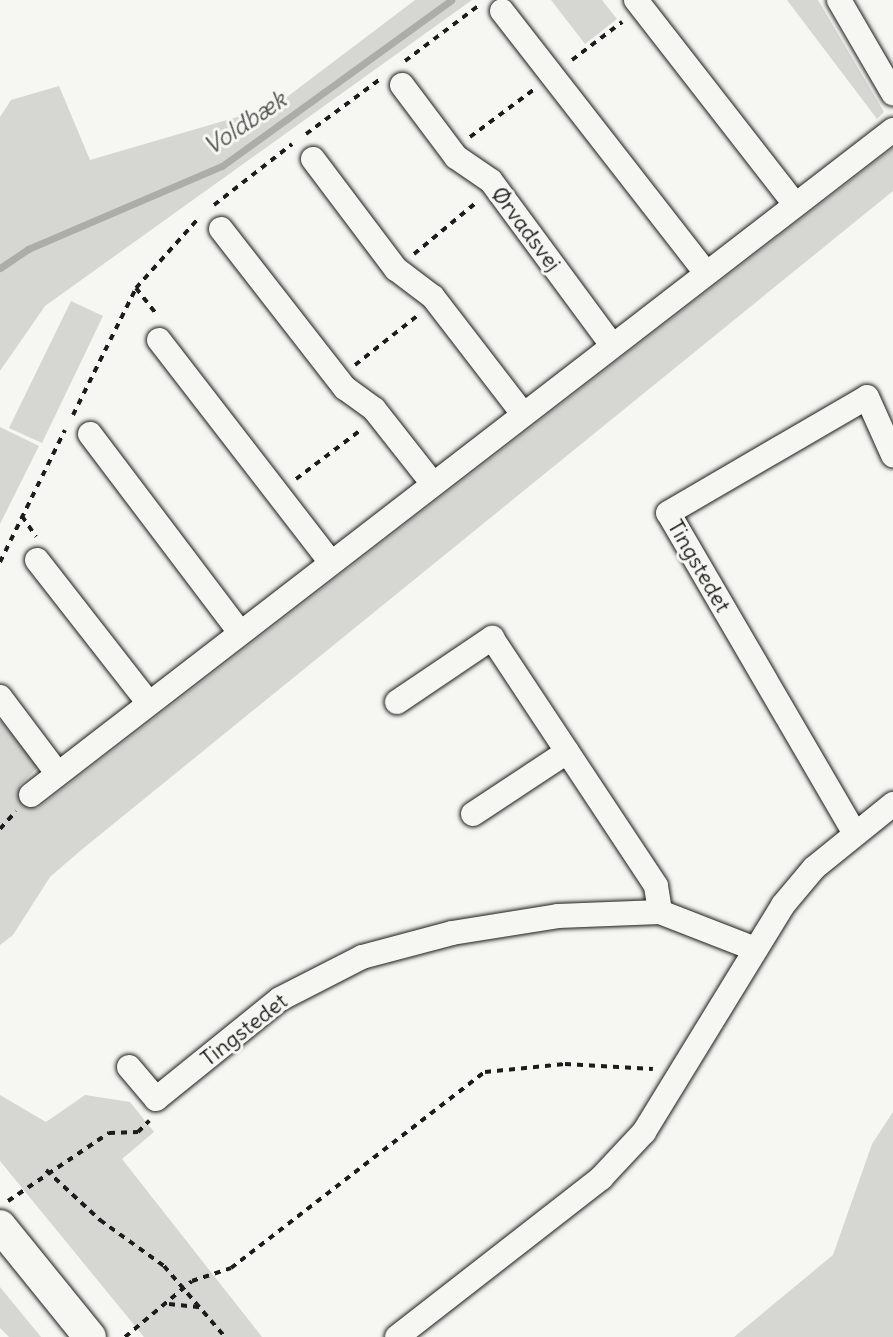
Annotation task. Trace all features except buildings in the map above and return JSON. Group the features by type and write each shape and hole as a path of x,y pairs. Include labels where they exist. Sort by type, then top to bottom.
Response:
{"main road":[{"path":"0,1226 90,1337"}],"street":[{"path":"839,0 893,93"},
{"path":"638,4 795,204"},
{"path":"502,11 706,273"},
{"name":"Ørvadsvej","path":"402,85 454,154 491,181 612,345"},
{"path":"31,795 147,701 893,130"},
{"path":"313,159 396,269 433,297 523,414"},
{"path":"221,229 341,384 374,409 433,484"},
{"path":"159,340 330,561"},
{"name":"Tingstedet","path":"854,832 668,513 867,397 893,455"},
{"path":"90,434 239,631"},
{"path":"37,560 147,701"},
{"path":"397,702 492,638 656,886 660,912"},
{"path":"0,697 58,774"},
{"path":"473,814 567,752"},
{"path":"397,1337 601,1178 644,1132 755,949 814,868 854,832 893,804"},
{"name":"Tingstedet","path":"129,1067 156,1099 280,999 362,957 452,933 558,916 660,912 755,949"}],"path":[{"path":"396,269 481,198 454,154 638,4"},
{"path":"136,288 163,323 159,340"},
{"path":"278,493 365,426 341,384 423,310"},
{"path":"125,1337 204,1275 231,1268 485,1072 565,1064 679,1074"},
{"path":"21,1191 46,1170 109,1133 138,1132 148,1125"},
{"path":"46,1170 185,1288 225,1337"},
{"path":"167,1304 201,1307"}],"shaded area":[{"path":"415,0 472,0 45,306 0,371 0,117 11,100 59,86 90,160 275,106"},
{"path":"551,0 602,0 617,19 585,44"},
{"path":"787,0 818,0 884,112 877,119"},
{"path":"893,148 893,191 80,851 50,877 13,935 0,945 0,720 38,767 19,786 37,809"},
{"path":"71,301 103,316 42,443 9,428"},
{"path":"0,427 39,446 0,524"},
{"path":"0,1095 46,1122 85,1095 130,1102 154,1132 122,1159 262,1337 144,1337 0,1161"},
{"path":"893,1112 893,1337 734,1337 833,1255 872,1144"},
{"path":"0,1287 41,1337 9,1337 0,1328"}],"waterway":[{"name":"Voldbæk","path":"0,268 28,249 222,166 451,0"}]}
